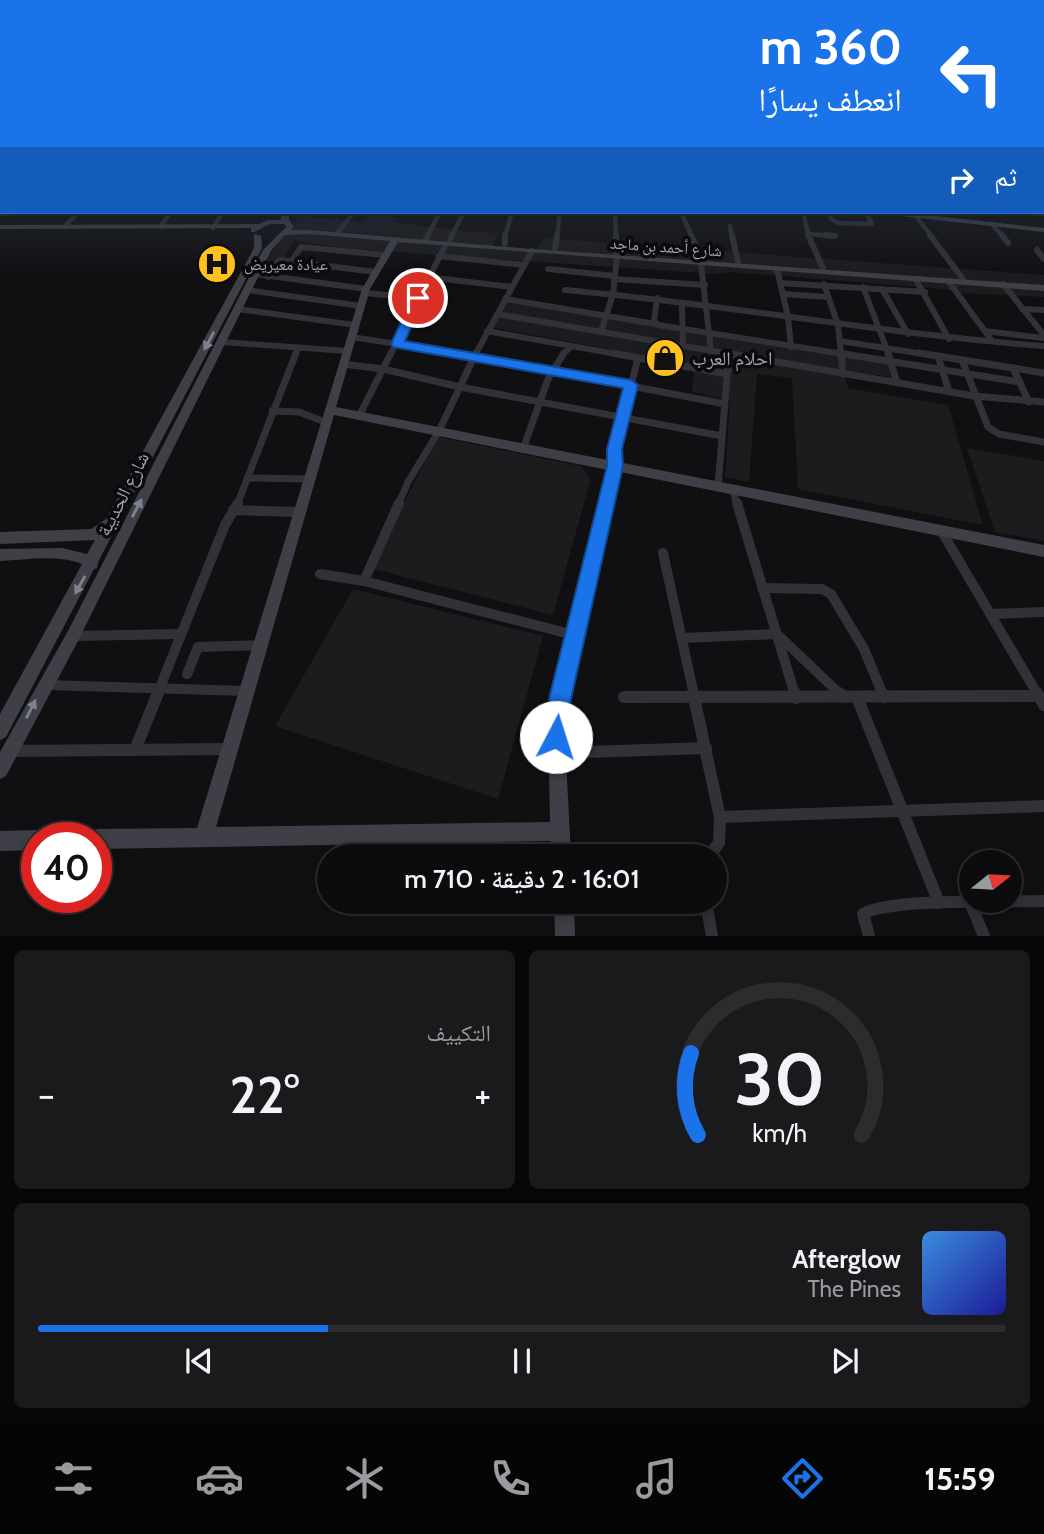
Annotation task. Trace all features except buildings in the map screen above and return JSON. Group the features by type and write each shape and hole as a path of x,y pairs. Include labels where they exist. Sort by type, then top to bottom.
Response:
{"main road":[{"path":"0,230 160,227 257,232 276,214"},
{"path":"285,214 286,229"},
{"path":"919,214 1044,228"},
{"path":"919,214 1044,228"},
{"path":"268,222 286,229"},
{"path":"0,230 257,232 286,229"},
{"name":"شارع أحمد بن ماجد","path":"286,229 916,280 1044,285"},
{"name":"شارع أحمد بن ماجد","path":"286,229 395,240 505,244 617,255"},
{"name":"شارع الحديبة","path":"0,770 73,636 247,290 261,275 267,250 286,229"},
{"name":"شارع الحديبة","path":"0,732 92,564 258,248 257,232"},
{"path":"204,837 344,358 364,296 395,240"},
{"name":"شارع أحمد بن ماجد","path":"701,261 1044,285"},
{"path":"327,416 359,416 439,431 1044,551"},
{"path":"561,844 556,721 615,466"},
{"path":"0,538 94,535 116,518"},
{"path":"48,555 81,546 82,540 69,537"},
{"path":"0,555 75,554 92,564"},
{"path":"112,839 561,831"},
{"path":"0,841 21,840"},
{"path":"564,914 565,936"}],"street":[{"path":"64,227 77,214"},
{"path":"160,227 170,214"},
{"path":"214,228 222,214"},
{"path":"338,232 352,214"},
{"path":"426,239 439,214"},
{"path":"359,416 397,344 427,277 463,214"},
{"path":"505,244 505,230 511,214"},
{"path":"555,248 560,214"},
{"path":"601,332 613,294 617,255 615,214"},
{"path":"682,214 701,261 711,351"},
{"path":"803,214 808,234 823,268"},
{"path":"831,214 830,218 839,223 872,224 867,214"},
{"path":"919,214 962,278"},
{"path":"992,224 1009,243"},
{"path":"730,226 738,262"},
{"path":"808,234 835,236"},
{"path":"291,262 299,247 386,255"},
{"path":"321,266 331,250"},
{"path":"1037,250 1044,259"},
{"path":"364,581 408,482 439,431 487,331 532,251"},
{"path":"439,256 524,265"},
{"path":"261,275 275,261 376,272"},
{"path":"548,269 705,285"},
{"path":"777,269 788,317 791,347"},
{"path":"261,275 364,296"},
{"path":"427,277 512,286"},
{"path":"916,280 925,292 948,339"},
{"path":"949,282 992,341"},
{"path":"780,283 925,292"},
{"path":"824,284 838,325 843,374"},
{"path":"1003,284 1044,336"},
{"path":"863,287 881,330 897,383"},
{"path":"883,289 908,334"},
{"path":"247,290 418,298"},
{"path":"565,290 657,298 682,304 948,339 1044,345"},
{"path":"783,294 828,297"},
{"path":"656,324 657,298"},
{"path":"505,299 684,330 1020,382"},
{"path":"682,304 682,346"},
{"path":"237,309 353,331 397,344 552,370 725,404"},
{"path":"1022,309 1044,310"},
{"path":"497,314 949,392 1044,402"},
{"path":"487,331 727,374"},
{"path":"985,331 1044,336"},
{"path":"223,341 265,343 344,358 460,387 722,436"},
{"path":"840,341 1044,373"},
{"path":"523,449 552,370 559,356 571,347"},
{"path":"135,750 297,350"},
{"path":"718,486 729,354"},
{"path":"938,356 949,392"},
{"path":"615,466 615,449 638,358"},
{"path":"962,360 974,396 991,430 999,434 1044,442"},
{"path":"1013,368 1029,402"},
{"path":"272,411 327,416"},
{"path":"247,478 307,479"},
{"path":"732,488 796,698"},
{"path":"233,510 298,512"},
{"path":"942,532 1041,701"},
{"path":"663,553 720,817 719,844"},
{"path":"320,574 364,581 574,635"},
{"path":"762,588 822,589 831,594 864,649 884,697"},
{"path":"990,614 1044,612"},
{"path":"73,636 180,634"},
{"path":"682,638 777,634 843,697"},
{"path":"187,674 198,647 260,645"},
{"path":"44,685 246,691"},
{"path":"624,697 884,697 1041,701"},
{"path":"858,697 939,903"},
{"path":"557,753 706,748"},
{"path":"10,751 230,749"},
{"path":"720,817 1044,806"},
{"path":"1022,901 1044,901"},
{"path":"869,936 864,921 866,911 873,908 959,902"},
{"path":"708,914 712,936"},
{"path":"975,914 984,936"}],"shaded area":[{"path":"293,214 310,214 314,217 364,223 371,215 396,217 394,222 498,233 493,247 536,250 544,238 1044,275 1044,297 960,293 943,289 730,272 716,274 354,249 294,241 278,271 260,270 283,236 298,221"},
{"path":"507,298 887,362 891,377 843,370 848,388 948,405 983,525 798,489 792,378 757,374 749,482 725,477 730,400 692,392 694,365 490,327"},
{"path":"438,437 580,466 591,478 553,615 370,568"},
{"path":"967,448 1044,461 1044,541 995,532"},
{"path":"353,589 543,636 498,799 275,726"}],"place":[{"name":"عيادة معيريض","path":"217,264"},
{"name":"احلام العرب","path":"665,358"}],"route":[{"path":"418,298 397,344 631,385 615,449 615,466 560,699 556,737"}]}
